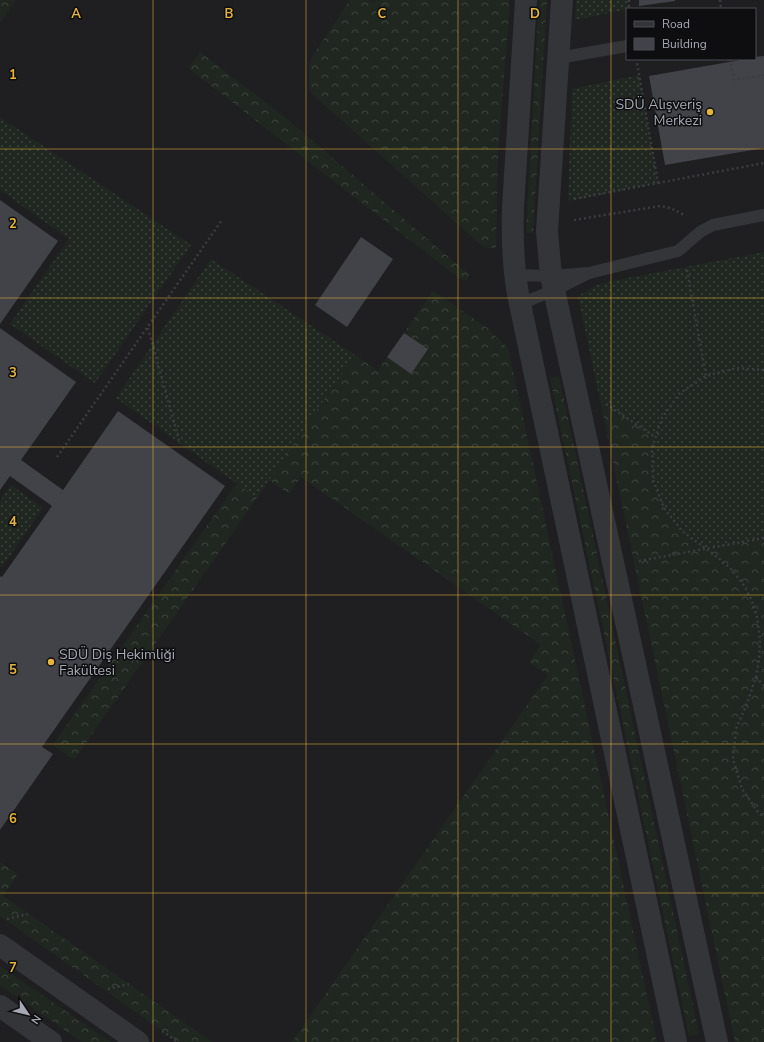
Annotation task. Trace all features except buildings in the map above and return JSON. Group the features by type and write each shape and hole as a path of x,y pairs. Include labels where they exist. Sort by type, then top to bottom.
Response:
{"street":[{"path":"526,0 513,206 512,234 515,275 676,1042"},
{"path":"562,0 547,231 553,283 716,1042"},
{"path":"0,945 138,1042"},
{"path":"0,1006 51,1042"}],"lane":[{"path":"558,58 626,46"},
{"path":"520,304 553,283 670,253 683,247 706,228 713,225 764,215"},
{"path":"515,275 553,283"}],"path":[{"path":"636,60 658,183"},
{"path":"730,60 734,80 764,75"},
{"path":"568,200 764,164"},
{"path":"568,221 660,206 676,210 706,228"},
{"path":"57,458 222,220"},
{"path":"683,247 706,376"},
{"path":"148,327 180,444"},
{"path":"764,370 737,368 706,376 680,393 662,418 652,448 653,480 664,508 682,531 707,549 732,571 745,587 752,600 757,617 760,639 756,677 736,729 734,759 742,789 758,812 764,817"},
{"path":"600,400 655,437"},
{"path":"634,562 764,538"},
{"path":"756,677 764,686"},
{"path":"4,919 28,914"},
{"path":"104,990 129,984"}],"shaded area":[{"path":"0,0 764,0 764,1042 0,1042"}],"green space":[{"path":"0,0 16,0 0,23"},
{"path":"350,0 369,0 374,4 376,0 510,0 498,154 496,248 486,248 482,246 309,91 309,64 312,57"},
{"path":"539,0 547,0 533,233 526,233"},
{"path":"576,0 629,0 629,8 626,8 626,10 575,20"},
{"path":"200,52 287,119 466,272 469,275 468,279 464,281 447,269 188,68"},
{"path":"639,75 658,183 568,201 572,89"},
{"path":"0,117 191,245 95,383 10,324 69,239 0,190"},
{"path":"764,252 764,538 707,549 682,530 666,510 660,499 653,475 652,450 655,437 600,400 578,296 597,285 607,282"},
{"path":"211,259 355,355 257,498 116,398"},
{"path":"433,291 486,327 508,348 657,1042 292,1042 548,675 529,662 541,645 301,477 289,494 269,480 355,355 378,371 387,357 411,373 428,350 404,333"},
{"path":"559,376 699,1034 689,1036 550,378"},
{"path":"600,400 655,437 652,450 652,462 656,487 666,510 685,533 707,549 764,538 764,1042 735,1042"},
{"path":"237,483 257,498 74,760 53,745"},
{"path":"11,485 43,508 2,567 0,566 0,501"},
{"path":"0,862 18,874 3,896 212,1042 178,1042 0,916"},
{"path":"0,966 111,1042 82,1042 0,985"}],"place":[{"name":"SDÜ Alışveriş Merkezi","path":"710,112"},
{"name":"SDÜ Diş Hekimliği Fakültesi","path":"51,662"}]}
